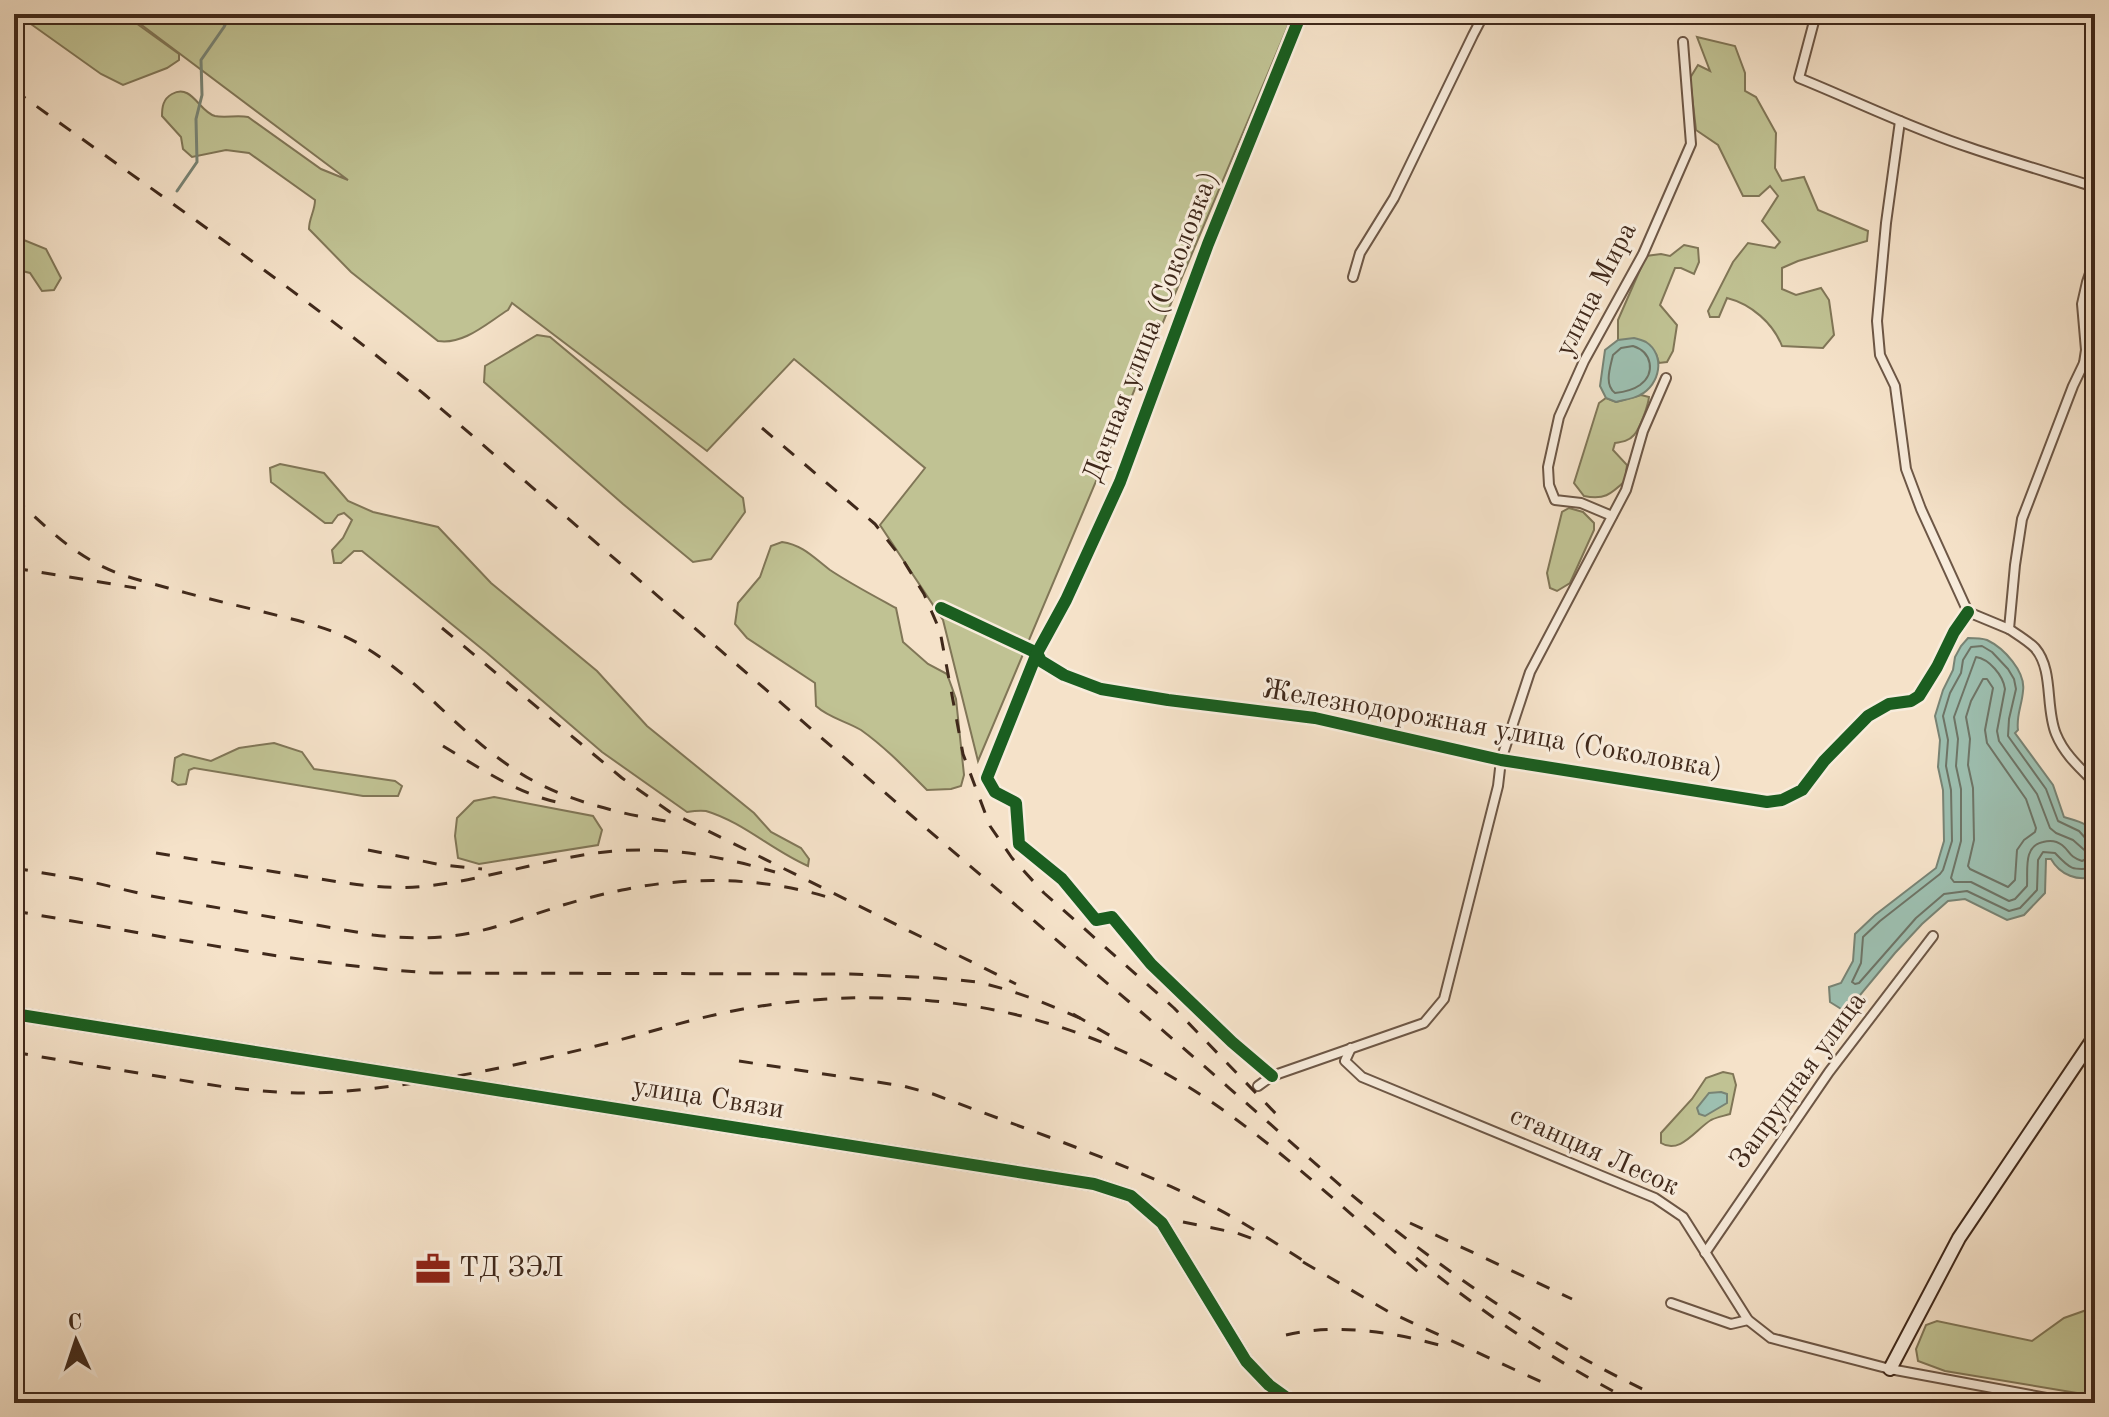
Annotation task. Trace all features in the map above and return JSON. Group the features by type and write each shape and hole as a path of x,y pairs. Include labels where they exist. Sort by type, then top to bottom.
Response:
{"street":[{"name":"Дачная улица (Соколовка)","path":"1272,1076 1151,964 1112,917 1096,920 1062,879 1019,844 1016,803 995,792 987,778 1037,653 1066,600 1120,482 1208,244 1301,14"},
{"path":"1353,277 1360,253 1394,198 1484,14"},
{"path":"1816,14 1799,78 1970,148 2095,187"},
{"name":"улица Мира","path":"1612,516 1581,503 1555,500 1549,485 1548,467 1559,417 1584,361 1643,254 1691,144 1683,42"},
{"path":"1900,121 1877,321 1880,355 1895,386 1906,469 1968,612 2009,629 2036,649 2047,683 2049,712 2056,735 2069,757 2095,783"},
{"path":"2009,629 2022,519 2084,363 2086,350 2082,304 2095,259"},
{"path":"2084,363 2095,374"},
{"path":"1258,1086 1272,1076 1424,1023 1444,999 1498,786 1501,760 1530,672 1626,490 1643,431 1666,378"},
{"name":"Железнодорожная улица (Соколовка)","path":"941,608 1037,653 1041,661 1064,675 1101,689 1315,718 1501,760 1767,802 1782,800 1802,790 1824,761 1868,716 1889,704 1911,701 1919,696 1968,612"},
{"name":"Запрудная улица","path":"1705,1253 1829,1072 1933,936"},
{"name":"улица Связи","path":"14,1014 1094,1184 1131,1196 1162,1223 1246,1361 1287,1400"},
{"path":"1890,1369 1959,1238 2095,1036"},
{"name":"станция Лесок","path":"1351,1048 1345,1061 1362,1077 1655,1198 1683,1217 1748,1320 1771,1338 1890,1369 2074,1403"},
{"path":"1671,1303 1731,1324 1748,1320"}],"green space":[{"path":"127,14 1293,14 978,761 943,620 880,525 925,468 794,359 707,451 512,303 508,310 475,332 457,340 438,341 351,272 309,229 315,200 249,153 226,150 192,157 183,149 181,137 162,116 165,101 179,92 190,95 215,116 248,117 321,169 348,180"},
{"path":"129,18 179,54 179,60 167,68 123,85 101,74 28,22"},
{"path":"1697,37 1735,46 1745,73 1745,91 1756,97 1776,133 1775,168 1782,181 1804,177 1818,210 1868,231 1867,241 1782,268 1782,289 1796,295 1821,288 1829,300 1834,335 1823,348 1782,346 1760,316 1727,298 1719,317 1710,317 1708,311 1733,262 1748,243 1775,248 1780,242 1762,221 1778,196 1770,186 1759,196 1743,196 1718,145 1696,130 1690,78 1698,65 1710,71"},
{"path":"14,236 46,249 61,278 54,290 42,291 30,273 14,269"},
{"path":"1684,245 1698,248 1699,262 1694,274 1675,268 1660,305 1677,325 1673,351 1667,362 1659,363 1656,354 1618,340 1618,320 1646,256 1670,256"},
{"path":"537,335 550,337 743,498 745,512 711,559 693,562 484,382 485,366"},
{"path":"1641,395 1649,397 1639,427 1630,439 1615,443 1613,450 1627,465 1625,481 1606,495 1584,496 1574,483 1599,403 1606,398 1616,402"},
{"path":"280,464 324,473 348,501 373,512 438,527 491,583 597,671 647,726 754,813 771,832 801,848 809,859 808,866 720,816 704,811 687,812 602,752 362,551 354,551 341,563 334,563 332,550 343,538 352,520 344,513 332,523 325,523 271,482 270,468"},
{"path":"1569,508 1583,512 1594,523 1594,530 1570,583 1557,591 1550,588 1547,573 1562,512"},
{"path":"782,542 802,549 838,575 896,608 903,642 928,664 947,674 956,699 964,775 961,786 927,790 870,737 816,706 815,683 747,638 735,624 738,603 760,577 771,546"},
{"path":"274,743 302,752 314,769 395,781 402,786 398,796 363,796 194,768 189,770 186,784 178,785 172,781 175,758 183,754 211,761 239,748"},
{"path":"494,797 593,816 602,830 598,845 479,864 458,858 455,836 457,818 474,801"},
{"path":"1723,1072 1733,1074 1736,1085 1730,1114 1711,1120 1675,1146 1661,1143 1661,1133 1692,1099 1706,1078"},
{"path":"2095,1307 2095,1396 1945,1371 1918,1361 1916,1349 1926,1325 1937,1321 2032,1341 2064,1318"}],"water":[{"path":"1634,338 1652,348 1658,370 1647,390 1616,402 1606,398 1600,386 1605,350 1618,340"},
{"path":"1968,638 1985,639 1994,644 2007,655 2021,676 2023,691 2015,733 2053,785 2064,817 2084,824 2092,834 2096,848 2095,876 2070,876 2051,859 2046,859 2045,893 2024,915 2007,920 1965,899 1948,901 1895,953 1846,1012 1830,1002 1829,987 1841,983 1853,961 1855,934 1936,868 1944,841 1943,790 1938,767 1940,740 1935,716 1955,657"},
{"path":"1709,1093 1727,1094 1727,1103 1705,1116 1699,1114 1697,1108"}],"waterway":[{"path":"177,191 197,162 196,119 202,95 201,60 230,14"}],"railway":[{"path":"14,90 273,277 424,394 1390,1226 1465,1282 1559,1344 1671,1403"},
{"path":"762,428 875,524 924,594 940,631 963,754 990,826 1012,858 1044,893 1174,1008 1278,1116"},
{"path":"14,498 72,548 111,571 317,626 362,646 407,678 491,753 539,784 592,805 679,824"},
{"path":"14,568 136,588"},
{"path":"442,628 622,778 670,812 1016,984"},
{"path":"443,746 514,787 561,803"},
{"path":"368,850 442,865 482,869"},
{"path":"156,853 379,887 454,882 616,851 661,850 694,854 775,872"},
{"path":"14,868 151,896 373,935 403,937 432,938 465,934 595,896 673,882 751,882 827,897"},
{"path":"14,911 328,963 433,973 850,974 978,982 1037,1000 1082,1019"},
{"path":"14,1052 227,1087 270,1092 336,1092 401,1085 499,1068 687,1021 790,1002 884,998 977,1007 1023,1016 1069,1030 1157,1068 1237,1120 1422,1275"},
{"path":"1073,1014 1121,1042"},
{"path":"739,1061 903,1086 933,1094 1069,1144 1202,1201 1259,1232 1313,1267"},
{"path":"1183,1222 1256,1240"},
{"path":"1410,1223 1572,1299"},
{"path":"1416,1258 1522,1337 1636,1403"},
{"path":"1303,1262 1389,1312 1546,1384"},
{"path":"1286,1335 1325,1330 1365,1331 1443,1346"}],"cycle path":[{"path":"1272,1076 1151,964 1112,917 1096,920 1062,879 1019,844 1016,803 995,792 987,778 1037,653 1066,600 1120,482 1208,244 1301,14"},
{"path":"941,608 1037,653 1041,661 1064,675 1101,689 1315,718 1501,760 1767,802 1782,800 1802,790 1824,761 1868,716 1889,704 1911,701 1919,696 1968,612"},
{"path":"14,1014 1094,1184 1131,1196 1162,1223 1246,1361 1269,1385 1294,1403"}],"place":[{"name":"ТД ЗЭЛ","path":"433,1269"}]}
